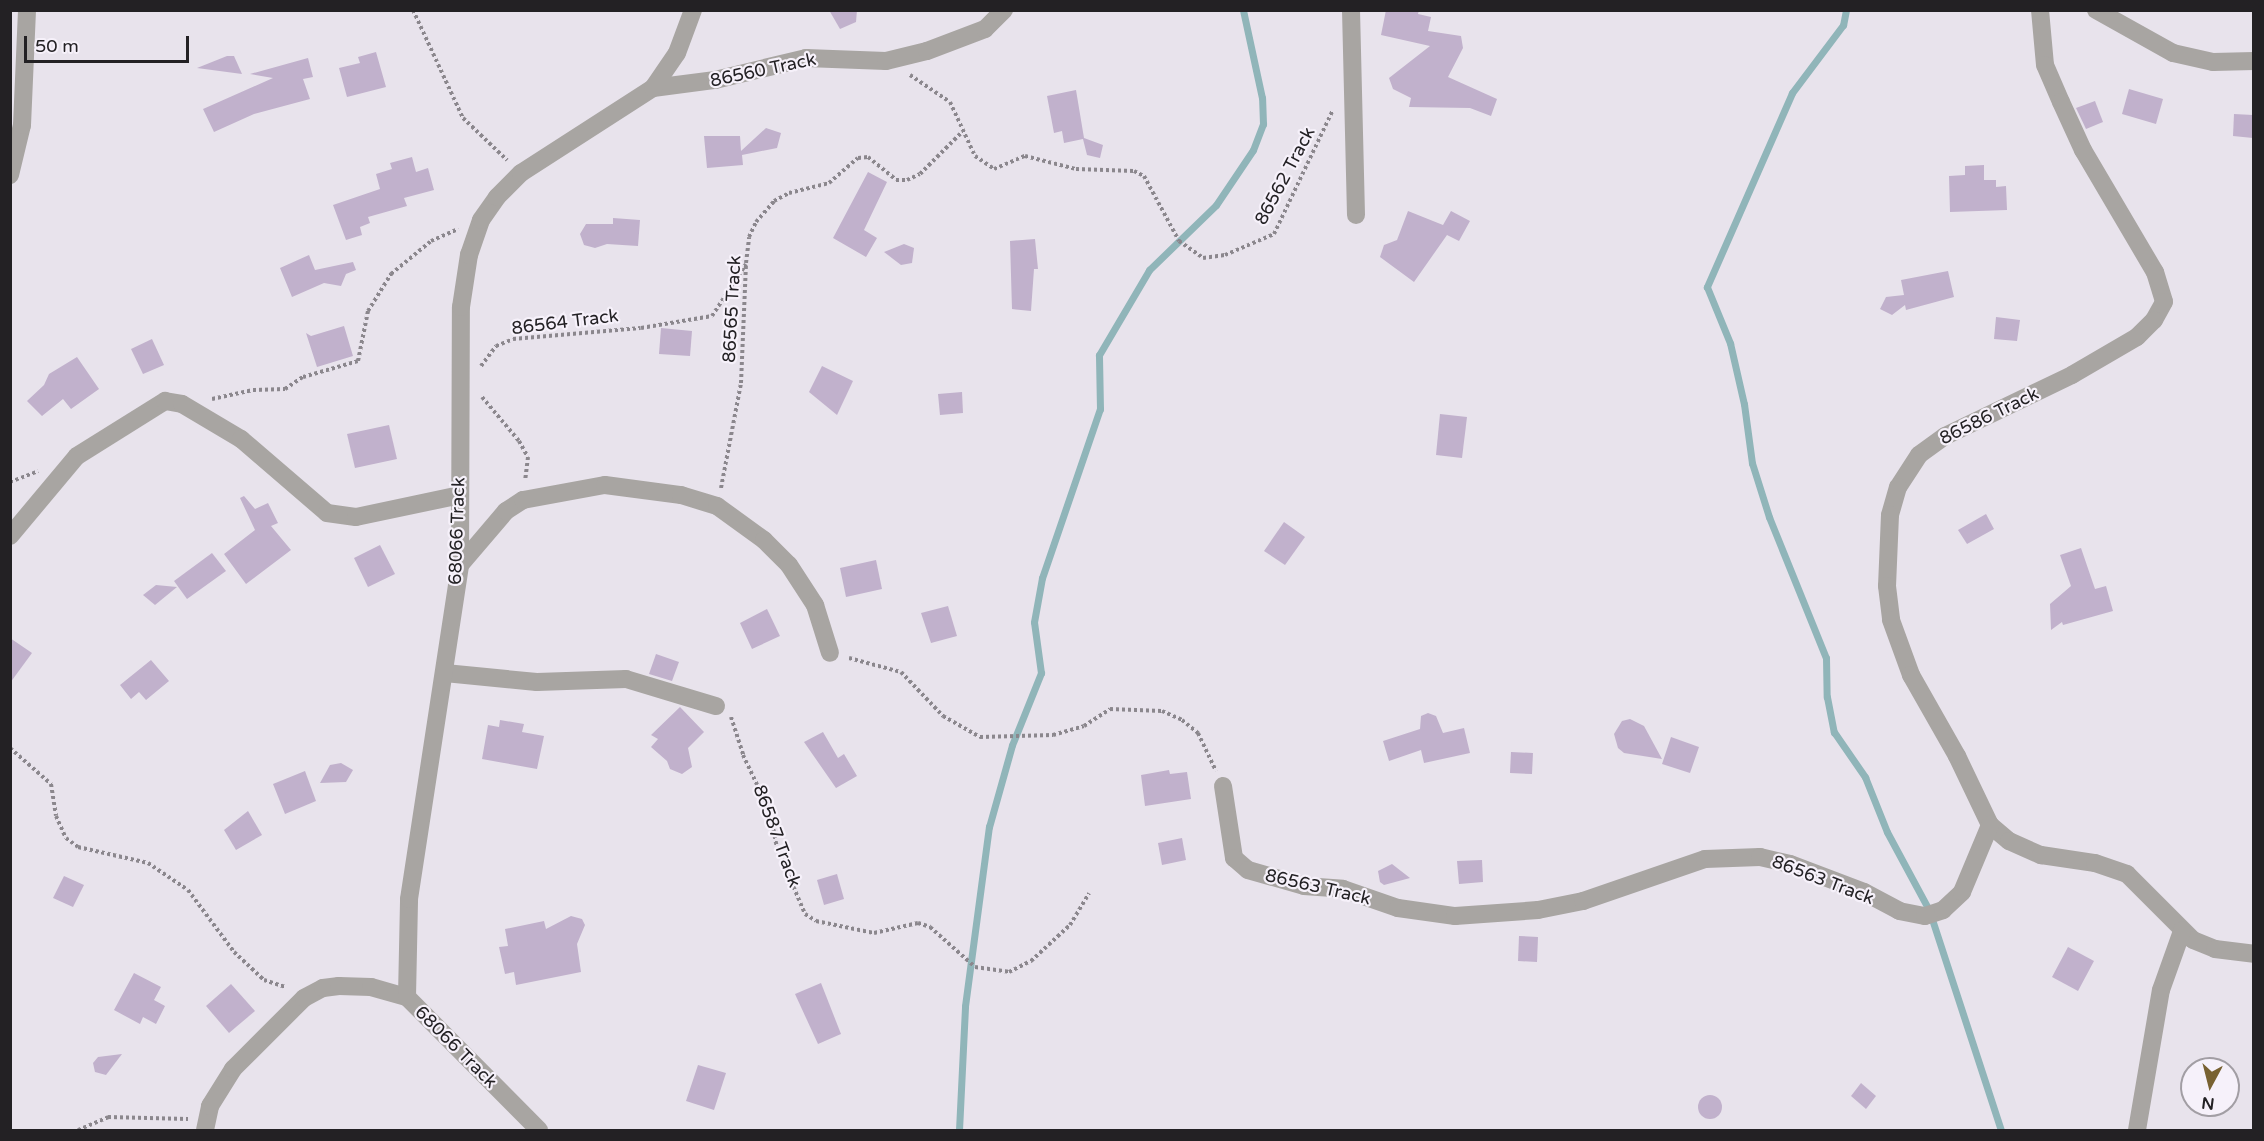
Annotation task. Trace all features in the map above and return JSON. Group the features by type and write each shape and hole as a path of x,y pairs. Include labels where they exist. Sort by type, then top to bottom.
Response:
{"street":[{"path":"10,175 22,125 27,10"},
{"name":"68066 Track","path":"539,1131 407,997 409,899 460,565 458,338 469,255 481,219 521,173 653,88 677,53 693,10"},
{"name":"86560 Track","path":"653,88 696,83 806,58 886,60 927,51 985,29 1004,10"},
{"path":"1351,10 1356,215"},
{"name":"86586 Track","path":"2040,10 2045,65 2083,150 2155,272 2163,302 2154,320 2137,337 2072,375 1933,444 1909,467 1898,487 1888,540 1891,620 1911,675 1957,756 1990,825 2009,841 2041,855 2095,863 2127,874 2143,887 2182,931 2204,946 2253,954"},
{"path":"2096,10 2173,53 2213,62 2253,60"},
{"path":"10,536 77,456 160,402 182,404 241,439 327,513 356,517 460,495"},
{"path":"460,565 506,511 523,500 605,485 650,489 717,506 764,540 789,566 814,605 830,653"},
{"path":"445,673 537,682 626,679 716,706"},
{"name":"86563 Track","path":"1223,786 1234,858 1248,870 1304,886 1343,889 1398,908 1455,916 1538,910 1583,901 1706,859 1760,857 1790,864 1864,892 1899,911 1925,916 1944,910 1962,892 1990,825"},
{"path":"2137,1131 2161,990 2182,931"},
{"path":"205,1126 217,1091 233,1069 277,1022 322,988 371,987 407,997"}],"path":[{"path":"413,10 463,118 521,173"},
{"name":"86562 Track","path":"886,60 950,102 961,133 975,156 994,169 1025,156 1076,169 1134,171 1144,176 1179,241 1203,258 1225,255 1274,234 1334,108"},
{"name":"86565 Track","path":"717,506 741,383 749,237 774,201 789,193 829,183 858,158 868,157 896,180 907,180 920,174 961,133"},
{"path":"182,404 253,390 285,389 303,377 358,361 369,311 391,274 431,241 481,219"},
{"name":"86564 Track","path":"479,376 482,364 496,346 513,339 641,328 712,316 746,263"},
{"path":"480,387 482,399 519,441 528,457 523,500"},
{"path":"830,653 901,672 943,716 980,737 1053,735 1084,726 1110,709 1162,711 1182,720 1198,734 1223,786"},
{"name":"86587 Track","path":"716,706 730,716 738,732 743,755 770,812 777,848 805,914 816,921 874,933 918,923 930,927 975,967 1009,972 1031,961 1064,931 1081,912 1089,893"},
{"path":"10,748 51,784 56,816 66,838 78,847 148,863 188,890 234,952 264,980 279,987 322,988"},
{"path":"78,1131 108,1117 205,1126"}],"building":[{"path":"829,10 857,10 856,22 840,29"},
{"path":"1386,10 1419,10 1418,14 1431,17 1428,31 1461,36 1463,48 1448,77 1497,99 1491,116 1470,108 1409,107 1411,98 1393,89 1389,78 1430,46 1381,35"},
{"path":"376,52 386,87 347,97 339,68 360,63 358,57"},
{"path":"227,56 234,56 242,74 197,68"},
{"path":"308,58 313,77 303,79 310,99 254,114 214,132 203,109 273,78 250,74"},
{"path":"2129,89 2163,99 2156,124 2122,114"},
{"path":"1076,90 1084,138 1103,145 1100,158 1087,155 1083,139 1064,143 1062,131 1054,133 1047,96"},
{"path":"2095,101 2103,122 2086,129 2076,108"},
{"path":"2234,114 2253,115 2253,138 2233,136"},
{"path":"766,128 781,133 777,148 742,155 743,165 707,168 704,136 740,136 741,151"},
{"path":"412,157 416,172 428,168 434,190 404,198 407,206 368,217 370,223 360,227 362,235 346,240 333,205 380,189 376,174 392,169 390,163"},
{"path":"1984,165 1984,180 1996,180 1996,187 2006,186 2007,210 1950,212 1949,176 1965,175 1965,166"},
{"path":"868,172 887,182 864,230 877,238 866,257 833,238"},
{"path":"1408,211 1443,225 1451,211 1470,221 1459,241 1447,235 1414,282 1380,257 1384,245 1397,240"},
{"path":"613,218 640,220 638,246 607,244 595,248 584,245 580,234 586,224 613,224"},
{"path":"1035,239 1038,269 1034,269 1031,311 1012,309 1010,241"},
{"path":"904,244 914,248 912,263 901,265 884,252"},
{"path":"309,255 315,270 353,262 356,270 346,274 341,286 324,283 292,297 280,268"},
{"path":"1948,271 1954,297 1906,310 1905,305 1892,315 1880,309 1886,297 1904,295 1901,280"},
{"path":"1996,317 2020,320 2017,341 1994,339"},
{"path":"344,326 353,356 317,367 306,333 311,336"},
{"path":"661,328 692,331 690,356 659,354"},
{"path":"152,339 164,365 143,374 131,349"},
{"path":"77,357 99,389 71,409 63,399 42,416 27,401 44,385 49,374"},
{"path":"822,366 853,381 837,415 809,392"},
{"path":"962,392 963,413 940,415 938,394"},
{"path":"1440,414 1467,417 1462,458 1436,455"},
{"path":"389,425 397,459 355,468 347,434"},
{"path":"244,496 255,509 268,503 278,523 271,526 291,550 246,584 224,554 255,530 240,498"},
{"path":"1986,514 1994,529 1967,544 1958,530"},
{"path":"1284,522 1305,537 1285,565 1264,551"},
{"path":"380,545 395,574 368,587 354,558"},
{"path":"2081,548 2095,589 2106,586 2113,611 2063,625 2062,622 2051,630 2050,604 2071,586 2060,555"},
{"path":"212,553 226,571 187,599 174,581"},
{"path":"876,560 882,589 846,597 840,568"},
{"path":"156,585 177,587 155,605 143,595"},
{"path":"948,606 957,636 931,643 921,613"},
{"path":"767,609 780,636 752,649 740,623"},
{"path":"10,638 32,653 10,683"},
{"path":"656,654 679,662 672,681 649,674"},
{"path":"151,660 169,681 146,700 139,692 131,699 120,685"},
{"path":"680,707 704,732 688,748 692,767 682,774 670,769 667,761 651,747 658,739 651,735"},
{"path":"1428,713 1436,716 1443,733 1464,728 1470,753 1424,763 1421,750 1389,761 1383,741 1420,729 1421,716"},
{"path":"1630,719 1644,726 1662,759 1624,753 1618,748 1614,734 1622,721"},
{"path":"500,720 524,724 522,732 544,736 537,769 482,759 488,725 499,727"},
{"path":"823,732 838,758 844,754 857,776 836,788 804,742"},
{"path":"1671,737 1699,747 1690,773 1662,764"},
{"path":"1511,752 1533,753 1532,774 1510,773"},
{"path":"341,763 353,770 346,782 320,783 330,765"},
{"path":"1169,770 1170,774 1187,772 1191,799 1145,806 1141,775"},
{"path":"305,771 316,801 285,814 273,784"},
{"path":"248,811 262,835 236,850 224,830"},
{"path":"1182,838 1186,860 1162,865 1158,843"},
{"path":"1482,860 1483,882 1459,884 1457,861"},
{"path":"1392,864 1410,878 1384,885 1380,882 1378,871"},
{"path":"837,874 844,899 824,905 817,880"},
{"path":"64,876 84,885 73,907 53,898"},
{"path":"571,916 582,919 585,925 577,944 581,972 516,985 514,972 505,974 499,947 508,946 505,929 544,921 546,929"},
{"path":"1519,936 1538,937 1537,962 1518,961"},
{"path":"2068,947 2094,961 2078,991 2052,977"},
{"path":"134,973 161,987 154,1000 165,1006 156,1024 143,1017 140,1024 114,1010"},
{"path":"821,983 841,1034 818,1044 795,994"},
{"path":"231,984 255,1011 229,1033 206,1006"},
{"path":"122,1054 106,1075 95,1072 93,1063 98,1057"},
{"path":"698,1065 726,1073 714,1110 686,1101"},
{"path":"1861,1083 1876,1096 1866,1109 1851,1096"},
{"path":"1705,1095 1715,1095 1722,1102 1722,1112 1715,1119 1705,1119 1698,1112 1698,1102"}],"waterway":[{"path":"959,1130 965,1006 989,827 1012,745 1041,673 1034,622 1042,578 1100,409 1099,355 1149,270 1216,205 1253,150 1263,124 1262,98 1243,10"},
{"path":"1846,10 1843,25 1792,93 1707,287 1730,343 1744,404 1752,463 1769,517 1826,658 1827,697 1834,732 1865,777 1887,832 1929,910 2001,1130"}]}
